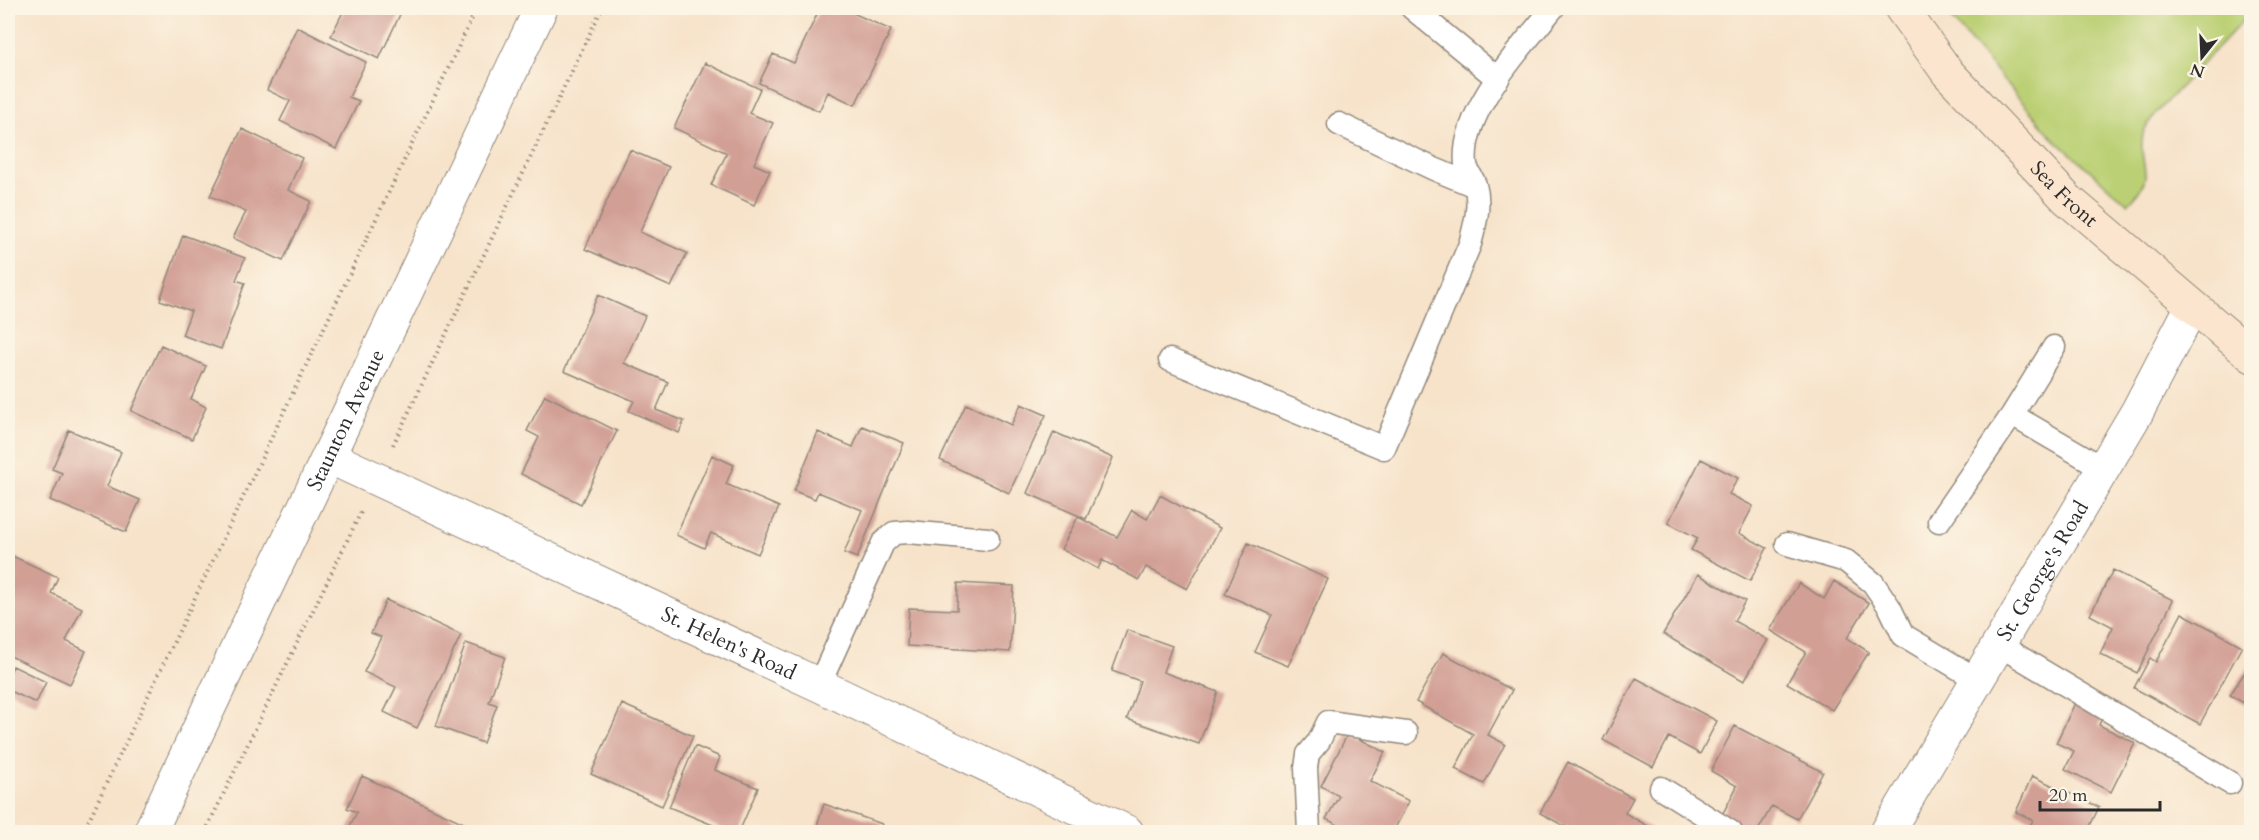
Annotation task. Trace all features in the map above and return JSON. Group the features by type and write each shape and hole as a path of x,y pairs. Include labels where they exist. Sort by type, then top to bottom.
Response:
{"street":[{"name":"Staunton Avenue","path":"150,832 541,8"},
{"name":"Sea Front","path":"1901,8 1948,73 2067,199 2252,356"},
{"name":"St. George's Road","path":"1887,832 2137,412 2192,306"},
{"name":"St. Helen's Road","path":"329,457 819,685 1127,832"}],"lane":[{"path":"1412,8 1498,79"},
{"path":"1170,360 1384,448 1470,244 1478,213 1475,186 1466,166 1468,135 1498,79 1553,8"},
{"path":"1338,124 1475,186"},
{"path":"1939,521 2012,415 2054,347"},
{"path":"2012,415 2103,468"},
{"path":"819,685 883,543 894,533 908,532 988,539"},
{"path":"1787,544 1846,561 1873,583 1890,608 1903,635 1978,680"},
{"path":"1998,645 2230,783"},
{"path":"1309,832 1306,768 1308,753 1319,741 1328,722 1406,733"},
{"path":"1661,788 1731,832"}],"path":[{"path":"83,832 477,8"},
{"path":"205,832 602,8"}],"green space":[{"path":"1942,8 2251,8 2252,11 2155,114 2146,127 2142,145 2145,177 2138,193 2128,204 2053,138"}],"building":[{"path":"345,8 403,8 379,59 331,36"},
{"path":"820,8 842,8 891,30 855,105 828,92 819,111 759,83 773,54 794,63"},
{"path":"297,27 366,62 349,97 359,101 336,149 280,121 290,101 267,90"},
{"path":"705,63 760,89 749,113 773,123 754,164 770,171 754,205 711,185 727,153 674,128"},
{"path":"242,129 302,158 288,190 311,201 283,261 233,238 246,212 210,196"},
{"path":"630,150 669,167 640,232 687,253 671,287 585,249"},
{"path":"183,235 245,258 236,280 245,283 221,349 182,335 191,311 160,300"},
{"path":"598,295 645,316 624,363 668,382 656,410 684,421 679,433 629,411 634,401 564,371"},
{"path":"161,345 206,366 191,399 206,407 192,439 131,411"},
{"path":"545,395 617,431 581,504 521,474 539,437 527,431"},
{"path":"966,404 1011,425 1021,404 1046,415 1009,493 940,460"},
{"path":"862,426 904,443 857,558 844,553 862,510 818,492 815,499 794,491 818,432 853,447"},
{"path":"69,430 121,452 107,486 140,500 126,532 50,500 62,473 52,469"},
{"path":"1054,432 1113,458 1086,519 1027,493"},
{"path":"712,455 734,465 726,484 779,507 758,554 711,533 704,548 676,535"},
{"path":"1701,459 1738,478 1729,494 1753,506 1739,533 1767,548 1750,581 1691,550 1698,538 1668,523"},
{"path":"1160,495 1220,528 1187,589 1146,567 1139,580 1102,560 1098,569 1061,549 1078,517 1117,537 1132,510 1147,519"},
{"path":"1248,543 1328,579 1288,666 1255,652 1272,615 1225,594"},
{"path":"8,554 58,577 51,593 82,608 66,641 86,651 70,684 8,655"},
{"path":"2113,570 2173,600 2137,673 2100,654 2113,627 2090,615"},
{"path":"1698,574 1745,601 1734,621 1768,640 1744,681 1663,634"},
{"path":"1834,581 1869,603 1847,638 1869,652 1832,710 1787,683 1806,652 1770,630 1799,583 1824,599"},
{"path":"958,583 1014,586 1010,652 907,646 909,608 957,610"},
{"path":"386,600 461,635 417,728 384,712 396,687 364,672 381,637 371,633"},
{"path":"2182,613 2242,646 2200,724 2134,688 2150,658 2156,662"},
{"path":"1127,630 1172,646 1163,672 1218,692 1199,744 1127,719 1140,681 1112,671"},
{"path":"466,643 505,657 489,702 497,705 483,743 436,726"},
{"path":"1443,653 1512,690 1488,735 1505,744 1484,784 1455,769 1473,734 1416,702"},
{"path":"2252,661 2252,708 2230,695"},
{"path":"13,666 46,682 36,703 8,690 8,677"},
{"path":"1636,678 1717,721 1700,754 1669,737 1653,767 1603,740"},
{"path":"2075,703 2103,716 2099,725 2135,743 2111,792 2065,769 2074,751 2056,743"},
{"path":"622,704 693,736 662,806 591,774"},
{"path":"1735,726 1823,772 1797,819 1772,806 1757,832 1745,832 1720,819 1737,786 1711,771"},
{"path":"1348,733 1385,752 1370,781 1409,801 1393,832 1352,832 1326,819 1339,796 1321,786"},
{"path":"695,746 720,757 715,770 758,788 739,832 730,832 669,807"},
{"path":"1568,762 1633,798 1625,813 1653,829 1651,832 1575,832 1540,813"},
{"path":"362,776 479,830 478,832 347,832 357,812 347,808"},
{"path":"2032,776 2099,807 2087,832 2027,832 2033,820 2016,812"},
{"path":"824,804 882,824 879,832 815,832"}]}
